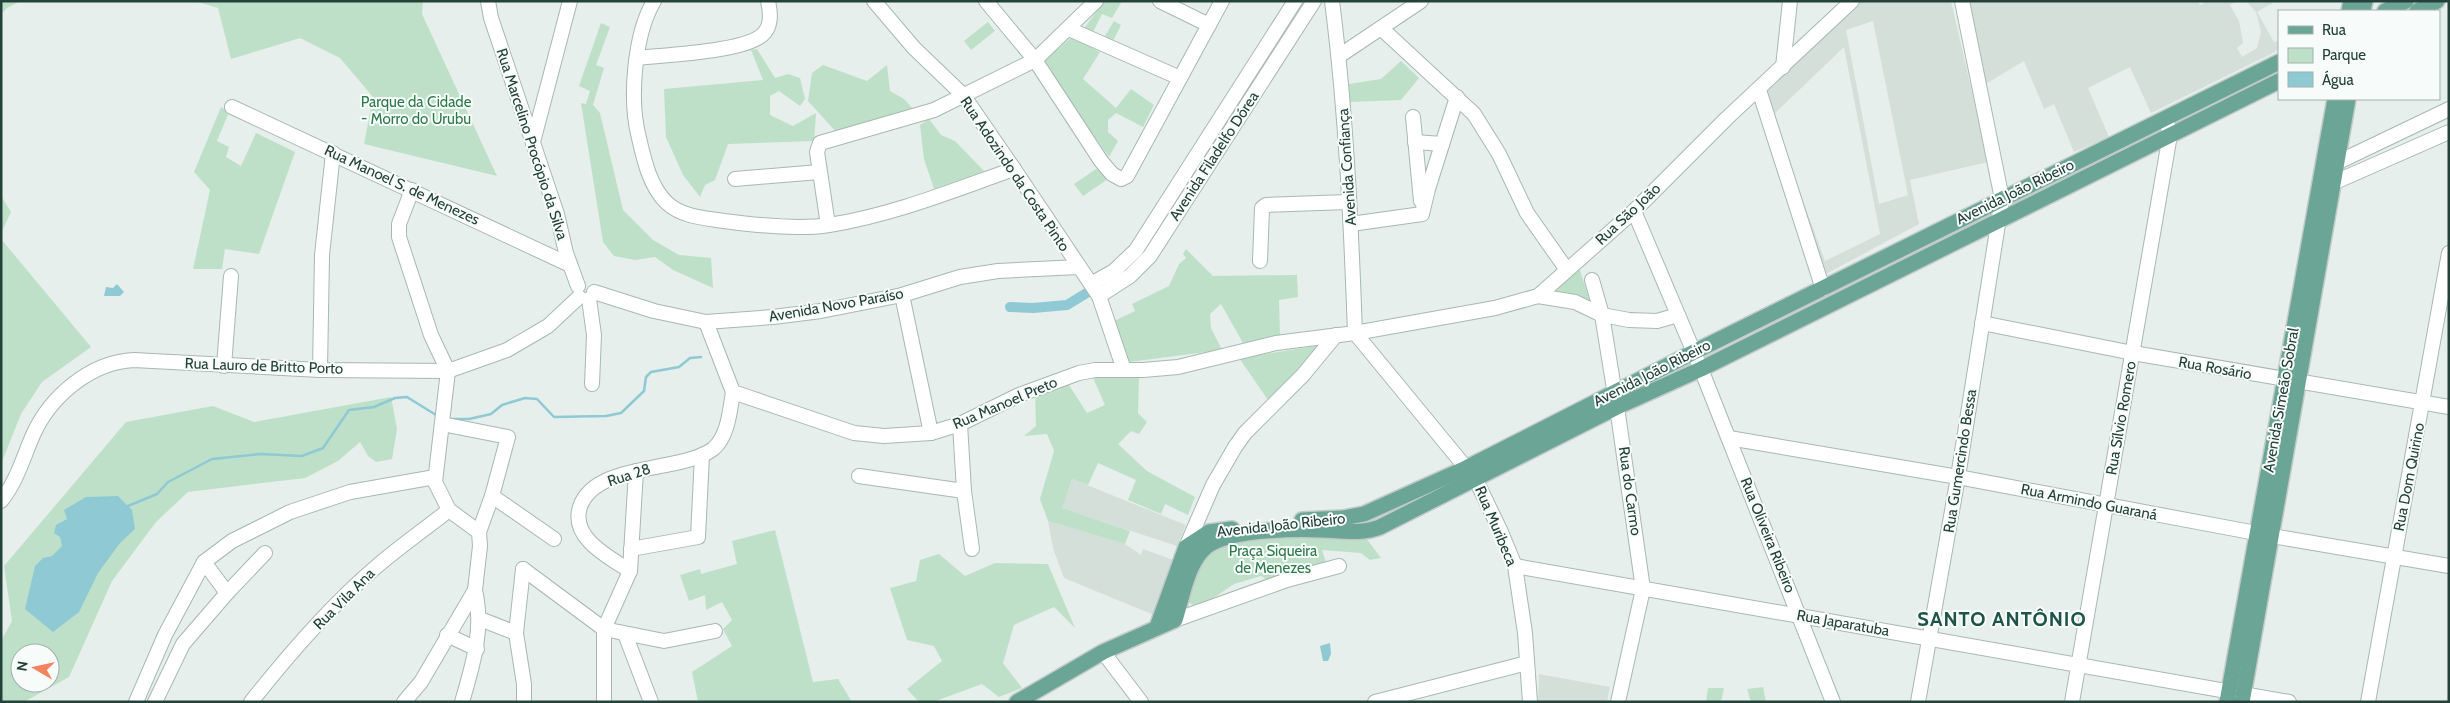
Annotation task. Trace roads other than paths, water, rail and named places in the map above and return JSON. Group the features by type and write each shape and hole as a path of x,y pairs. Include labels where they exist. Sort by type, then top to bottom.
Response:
{"main road":[{"path":"2387,10 2406,1"},
{"path":"2419,10 2437,1"},
{"name":"Avenida João Ribeiro","path":"1174,620 1190,572 1201,552 1212,543 1232,536 1285,530 1367,531 1380,527 1476,480 1694,352 2278,62"},
{"name":"Avenida João Ribeiro","path":"1186,548 1205,534 1218,530 1291,521 1343,518 1364,514 1615,400 1701,369 2278,81"},
{"name":"Avenida Simeão Sobral","path":"2292,381 2318,190 2335,100"},
{"name":"Avenida Simeão Sobral","path":"2235,698 2292,381 2334,183 2348,100"},
{"path":"1157,627 1186,548"},
{"path":"1017,702 1103,652 1174,620"}],"street":[{"name":"Rua Marcelino Procópio da Silva","path":"488,1 499,44 557,214 570,265 585,293 594,335 592,384"},
{"path":"533,142 570,1"},
{"path":"654,1 647,18 637,58 633,86 634,115 650,176 668,204 676,210 692,215 736,222 828,225 912,205 1014,170"},
{"path":"637,58 726,49 753,40 764,34 769,25 770,12 768,1"},
{"name":"Rua Adozindo da Costa Pinto","path":"874,1 914,48 963,95 1014,170 1095,290 1124,370"},
{"path":"986,1 1035,60 1101,161 1115,177 1124,179 1222,1"},
{"path":"828,225 817,149 819,144 824,140 922,114 1035,60 1096,1"},
{"path":"1160,1 1209,24"},
{"name":"Avenida Filadelfo Dórea","path":"1095,290 1136,250 1295,1"},
{"name":"Avenida Filadelfo Dórea","path":"1095,290 1130,276 1150,256 1314,1"},
{"name":"Avenida Confiança","path":"1332,1 1339,56 1351,224 1356,333"},
{"path":"1339,56 1382,29 1421,1"},
{"path":"1783,67 1790,1"},
{"name":"Rua São João","path":"1356,333 1495,308 1538,296 1634,211 1727,118 1852,1"},
{"name":"Rua Gumercindo Bessa","path":"1918,702 1958,477 2002,199 1962,1"},
{"path":"1069,29 1180,78"},
{"path":"1382,29 1474,114 1486,130 1520,201 1567,270"},
{"path":"1759,90 1823,289"},
{"path":"1422,214 1457,97"},
{"name":"Rua Manoel S. de Menezes","path":"232,107 570,265"},
{"path":"2322,170 2449,109"},
{"path":"1413,117 1422,214"},
{"path":"2166,118 2170,135"},
{"path":"2318,190 2449,132"},
{"name":"Rua Sílvio Romero","path":"2072,702 2170,135"},
{"path":"1415,142 1442,144"},
{"path":"320,370 322,255 333,153"},
{"path":"735,179 820,172"},
{"path":"412,190 399,224 399,237 431,335 448,371 435,477 438,489 449,510 479,532"},
{"path":"1260,261 1262,208 1266,205 1348,202"},
{"path":"1634,211 1694,352"},
{"path":"1351,224 1422,214"},
{"name":"Rua Dom Quirino","path":"2368,702 2449,253"},
{"name":"Avenida Novo Paraíso","path":"585,293 706,322 802,314 902,295 974,275 998,271 1079,267"},
{"path":"224,366 232,276"},
{"name":"Rua do Carmo","path":"1592,280 1602,315 1643,589 1618,702"},
{"name":"Rua Lauro de Britto Porto","path":"1,501 14,484 40,420 54,402 87,375 111,364 123,361 320,370 448,371 507,350 548,326 585,293"},
{"path":"902,295 931,433"},
{"path":"1538,296 1575,302 1602,315 1653,322 1678,315"},
{"path":"706,322 733,392"},
{"name":"Rua Rosário","path":"1982,322 2132,353 2449,407"},
{"name":"Rua Manoel Preto","path":"733,392 854,433 884,436 931,433 960,424 1019,395 1052,382 1095,370 1173,368 1276,343 1356,333"},
{"name":"Rua Muribeca","path":"1356,333 1476,480 1515,566 1528,663 1530,702"},
{"path":"1186,548 1213,485 1235,447 1245,433 1303,375 1336,335"},
{"name":"Rua Oliveira Ribeiro","path":"1694,352 1833,702"},
{"name":"Rua 28","path":"630,571 598,549 579,526 579,510 585,496 602,483 636,471 702,455 715,447 724,432 733,392"},
{"path":"442,424 508,437 492,496 479,532 480,546 475,590 480,619 477,649 462,702"},
{"path":"960,424 964,491 972,548"},
{"name":"Rua Armindo Guaraná","path":"1729,438 1958,477 2265,535 2449,566"},
{"path":"631,549 698,537 702,455"},
{"path":"604,702 604,629 630,571 636,471"},
{"path":"859,476 964,491"},
{"path":"136,702 165,635 204,562 232,541 290,512 350,492 435,477"},
{"path":"492,496 554,539"},
{"name":"Rua Vila Ana","path":"251,702 280,665 346,595 376,567 449,510"},
{"path":"155,702 183,644 227,592 265,553"},
{"path":"204,562 227,592"},
{"path":"1174,620 1287,580 1339,566"},
{"name":"Rua Japaratuba","path":"1515,566 2079,665 2235,698 2289,702"},
{"path":"524,702 524,684 516,633 523,569 604,629 664,641 715,631"},
{"path":"411,700 447,635 475,590"},
{"path":"480,619 516,633"},
{"path":"625,634 651,702"},
{"path":"447,635 477,649"},
{"path":"1103,652 1141,702"},
{"path":"1375,702 1528,663"}],"water":[{"path":"117,284 124,292 120,296 104,296 106,287 113,288"},
{"path":"118,496 132,510 135,529 120,543 98,573 79,612 53,632 25,609 35,566 43,558 52,556 62,546 60,537 54,533 56,525 67,519 64,510 86,497"},
{"path":"1330,643 1331,654 1328,661 1323,661 1320,646"}],"waterway":[{"path":"1160,228 1219,132"},
{"path":"1010,307 1033,308 1067,305 1098,286"},
{"path":"450,419 469,419 491,414 502,405 525,398 537,399 554,417 606,416 621,413 644,391 646,377 651,372 679,367 690,358 701,357"},
{"path":"128,506 157,494 168,482 212,459 260,454 302,456 323,448 349,410 374,407 395,398 407,397 436,415"}],"district":[{"name":"SANTO ANTÔNIO","path":"2002,619"}],"park label":[{"name":"Parque da Cidade - Morro do Urubu","path":"416,110"},
{"name":"Praça Siqueira de Menezes","path":"1273,560"}]}
